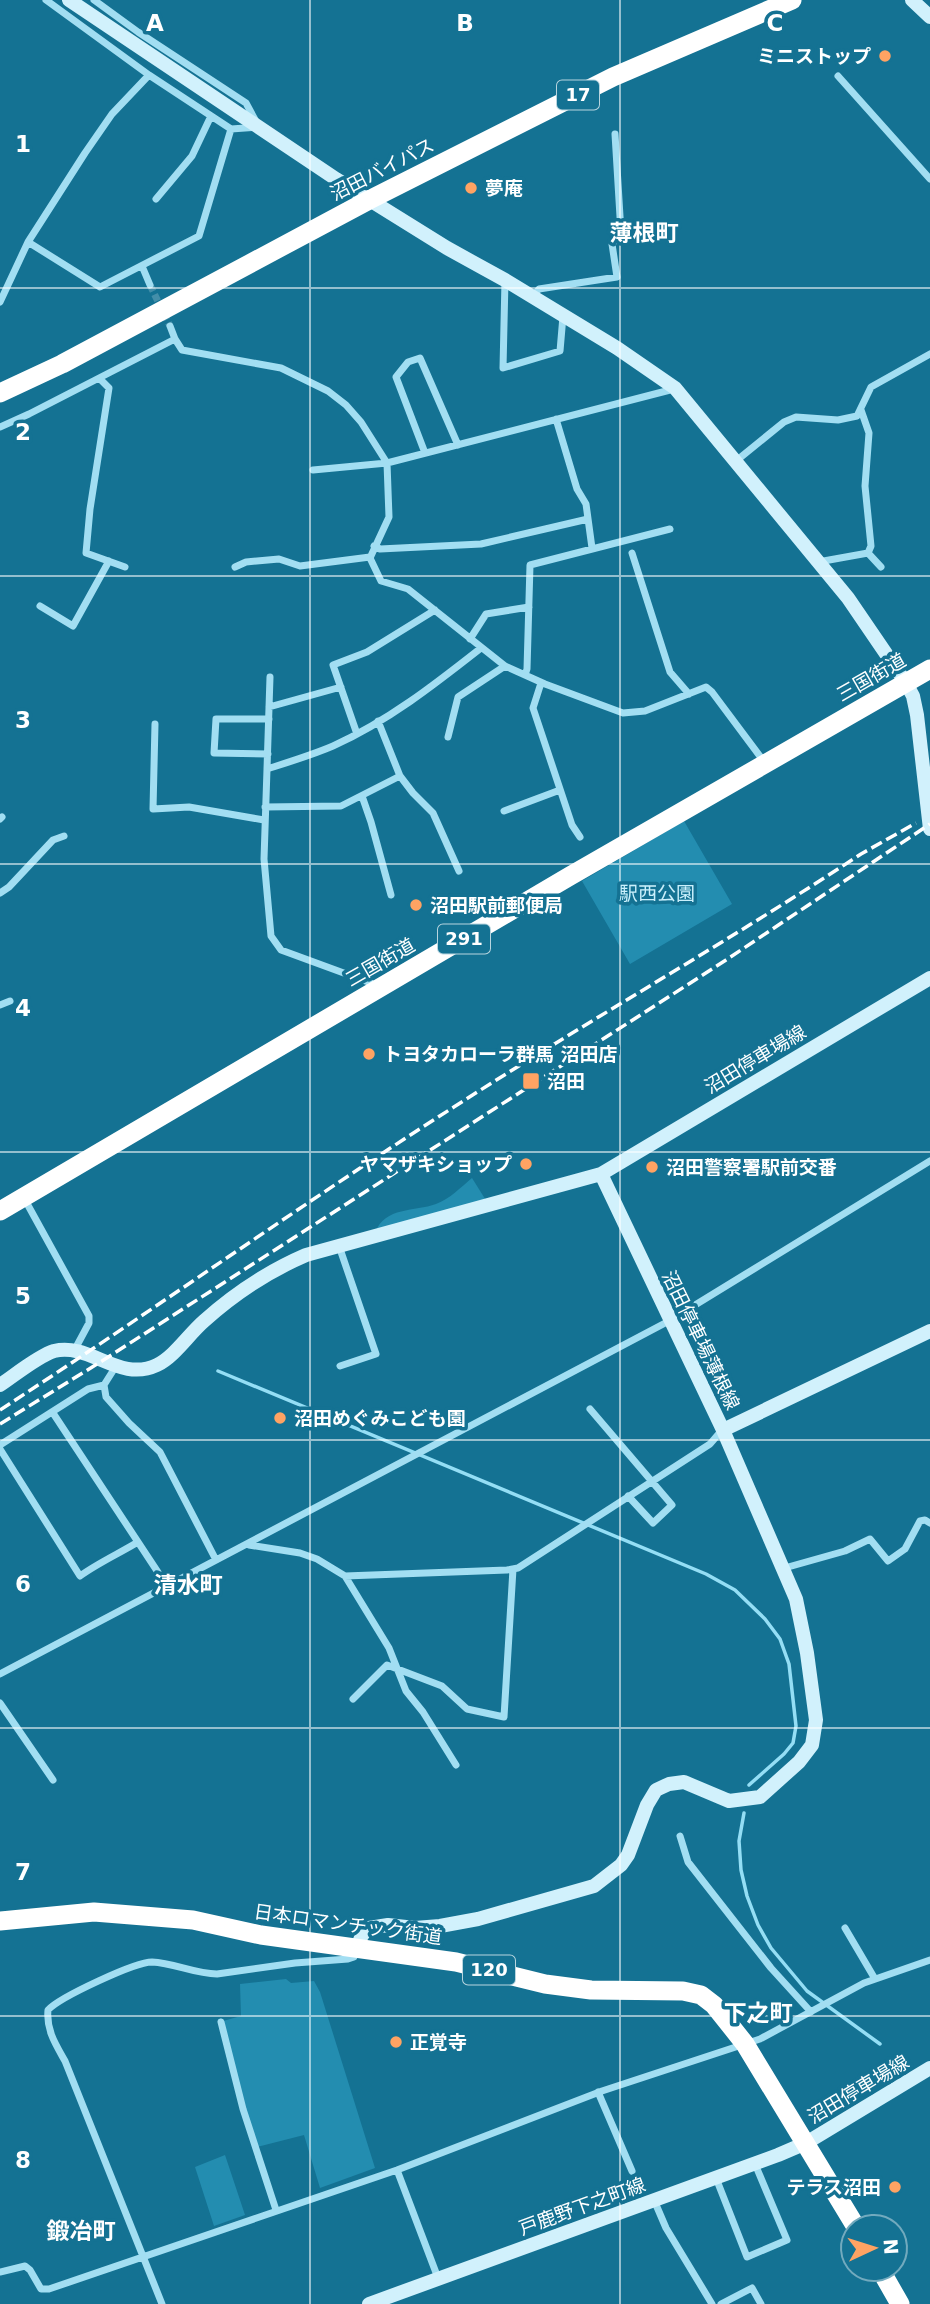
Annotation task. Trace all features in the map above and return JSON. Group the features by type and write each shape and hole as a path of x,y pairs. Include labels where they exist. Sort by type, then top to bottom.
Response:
{"highway":[{"name":"沼田バイパス","path":"0,393 62,364 369,200 613,78 792,0"},
{"name":"三国街道","path":"0,1211 930,669"},
{"name":"日本ロマンチック街道","path":"0,1921 81,1912 193,1920 261,1935 456,1962 545,1984 701,1995 714,2005 745,2044 848,2213"},
{"path":"888,2283 901,2304"}],"street":[{"path":"46,0 149,75 230,129 259,127"},
{"path":"69,0 369,200 533,296 675,388 848,598 906,683 913,696 926,752 930,829"},
{"path":"94,0 246,103 259,127"},
{"path":"912,0 930,17"},
{"path":"0,302 28,242 112,114 149,75"},
{"path":"838,76 930,179"},
{"path":"156,199 192,156 211,116"},
{"path":"28,242 100,287 199,236 230,129"},
{"path":"533,296 539,289 617,277 612,244 621,233 615,134"},
{"path":"142,266 150,285"},
{"path":"505,280 503,368 560,351 563,316"},
{"path":"170,326 182,350 281,368 328,391 346,405 387,463 389,517 370,557 381,581 408,589 505,666 623,713 645,711 706,687 766,764"},
{"path":"0,428 175,339"},
{"path":"735,462 784,422 796,417 838,420 857,416 871,387 930,354"},
{"path":"425,453 396,377 408,362 420,358 458,444"},
{"path":"100,379 108,388 86,553 125,567"},
{"path":"313,470 387,463 675,388"},
{"path":"861,410 869,433 865,486 871,546 868,552"},
{"path":"556,419 577,489 586,505 592,548"},
{"path":"374,546 380,549 481,544 588,519"},
{"path":"525,675 530,565 670,529"},
{"path":"818,562 868,552"},
{"path":"868,552 881,567"},
{"path":"632,553 670,673 689,694"},
{"path":"235,567 246,562 279,559 300,566 370,557"},
{"path":"40,606 73,626 109,561"},
{"path":"470,639 485,614 528,607"},
{"path":"358,734 333,665 367,652 435,610"},
{"path":"267,769 331,747 358,734 416,699 481,648"},
{"path":"447,737 458,697 505,666"},
{"path":"270,677 264,859 271,936 281,950 378,989"},
{"path":"541,682 533,708 572,825 580,836"},
{"path":"269,707 341,687"},
{"path":"268,719 216,719 214,753 268,754"},
{"path":"378,721 400,776 433,813 459,871"},
{"path":"155,724 153,808 189,807 264,820"},
{"path":"265,807 341,806 400,776"},
{"path":"504,811 560,790"},
{"path":"362,796 391,895"},
{"path":"0,893 9,887 53,840 64,836"},
{"name":"沼田停車場線","path":"74,1351 126,1370 158,1364 232,1297 292,1261 338,1245 600,1174 930,978"},
{"path":"0,1005 10,1000"},
{"path":"0,1674 669,1321 930,1161"},
{"name":"沼田停車場薄根線","path":"600,1174 723,1430 930,1331"},
{"path":"0,1385 54,1352 74,1351 89,1323 89,1316 24,1197"},
{"path":"338,1245 376,1354 340,1366"},
{"path":"116,1366 104,1385 88,1390 0,1447 80,1576 98,1563 138,1542"},
{"path":"104,1385 106,1396 129,1423 160,1452 216,1560"},
{"path":"590,1409 672,1505 653,1523 628,1496"},
{"path":"53,1413 167,1586"},
{"path":"162,2304 65,2061 52,2038 47,2022 48,2010 63,1998 148,1962 217,1974 348,1959 354,1957 362,1935 369,1928 388,1925 415,1928 452,1924 594,1886 621,1865 628,1855 656,1790 668,1784 684,1782 729,1801 760,1797 799,1762 812,1745 815,1732 814,1699 796,1599 723,1430 710,1444 513,1569 345,1576"},
{"path":"781,1569 845,1551 870,1539 888,1561 905,1549 920,1521 930,1523"},
{"path":"246,1545 300,1553 317,1559 345,1576 389,1648 406,1691 423,1712 456,1765"},
{"path":"353,1699 387,1665 442,1686 467,1709 504,1717 513,1569"},
{"path":"0,1703 52,1780"},
{"path":"680,1836 688,1862 771,1968 811,2012"},
{"path":"845,1928 875,1979"},
{"path":"0,2272 24,2266 30,2270 41,2289 49,2289 397,2170 598,2092 760,2039 875,1979 930,1960"},
{"path":"221,2022 236,2086 276,2210"},
{"name":"沼田停車場線","path":"806,2143 930,2068"},
{"path":"598,2092 632,2171"},
{"name":"戸鹿野下之町線","path":"369,2304 806,2143"},
{"path":"716,2178 747,2257 786,2240 755,2164"},
{"path":"397,2170 438,2278"},
{"path":"654,2200 666,2228 712,2304"},
{"path":"721,2304 752,2287 761,2304"}],"green space":[{"name":"駅西公園","path":"684,821 732,904 630,964 582,881"},
{"path":"472,1178 487,1202 375,1233 380,1224 393,1214 441,1202"},
{"path":"286,1979 291,1983 314,1981 320,1992 375,2168 320,2188 304,2135 257,2147 223,2021 241,2016 240,1984"},
{"path":"225,2155 245,2215 214,2226 195,2167"}],"waterway":[{"path":"218,1371 706,1574 735,1590 765,1619 780,1639 789,1664 796,1726 793,1743 749,1785"},
{"path":"744,1813 739,1841 741,1870 758,1925 771,1948 807,1991 880,2044"}],"tunnel":[{"path":"150,285 170,326"}],"railway":[{"path":"0,1410 457,1105 861,854 916,823"},
{"path":"0,1424 726,960 930,824"}],"place":[{"name":"ミニストップ","path":"885,56"},
{"name":"夢庵","path":"471,188"},
{"name":"沼田駅前郵便局","path":"416,905"},
{"name":"トヨタカローラ群馬 沼田店","path":"369,1054"},
{"name":"沼田","path":"531,1081"},
{"name":"ヤマザキショップ","path":"526,1164"},
{"name":"沼田警察署駅前交番","path":"652,1167"},
{"name":"沼田めぐみこども園","path":"280,1418"},
{"name":"正覚寺","path":"396,2042"},
{"name":"テラス沼田","path":"895,2187"}],"district":[{"name":"薄根町","path":"644,233"},
{"name":"清水町","path":"188,1585"},
{"name":"下之町","path":"758,2013"},
{"name":"鍛冶町","path":"81,2231"}]}
